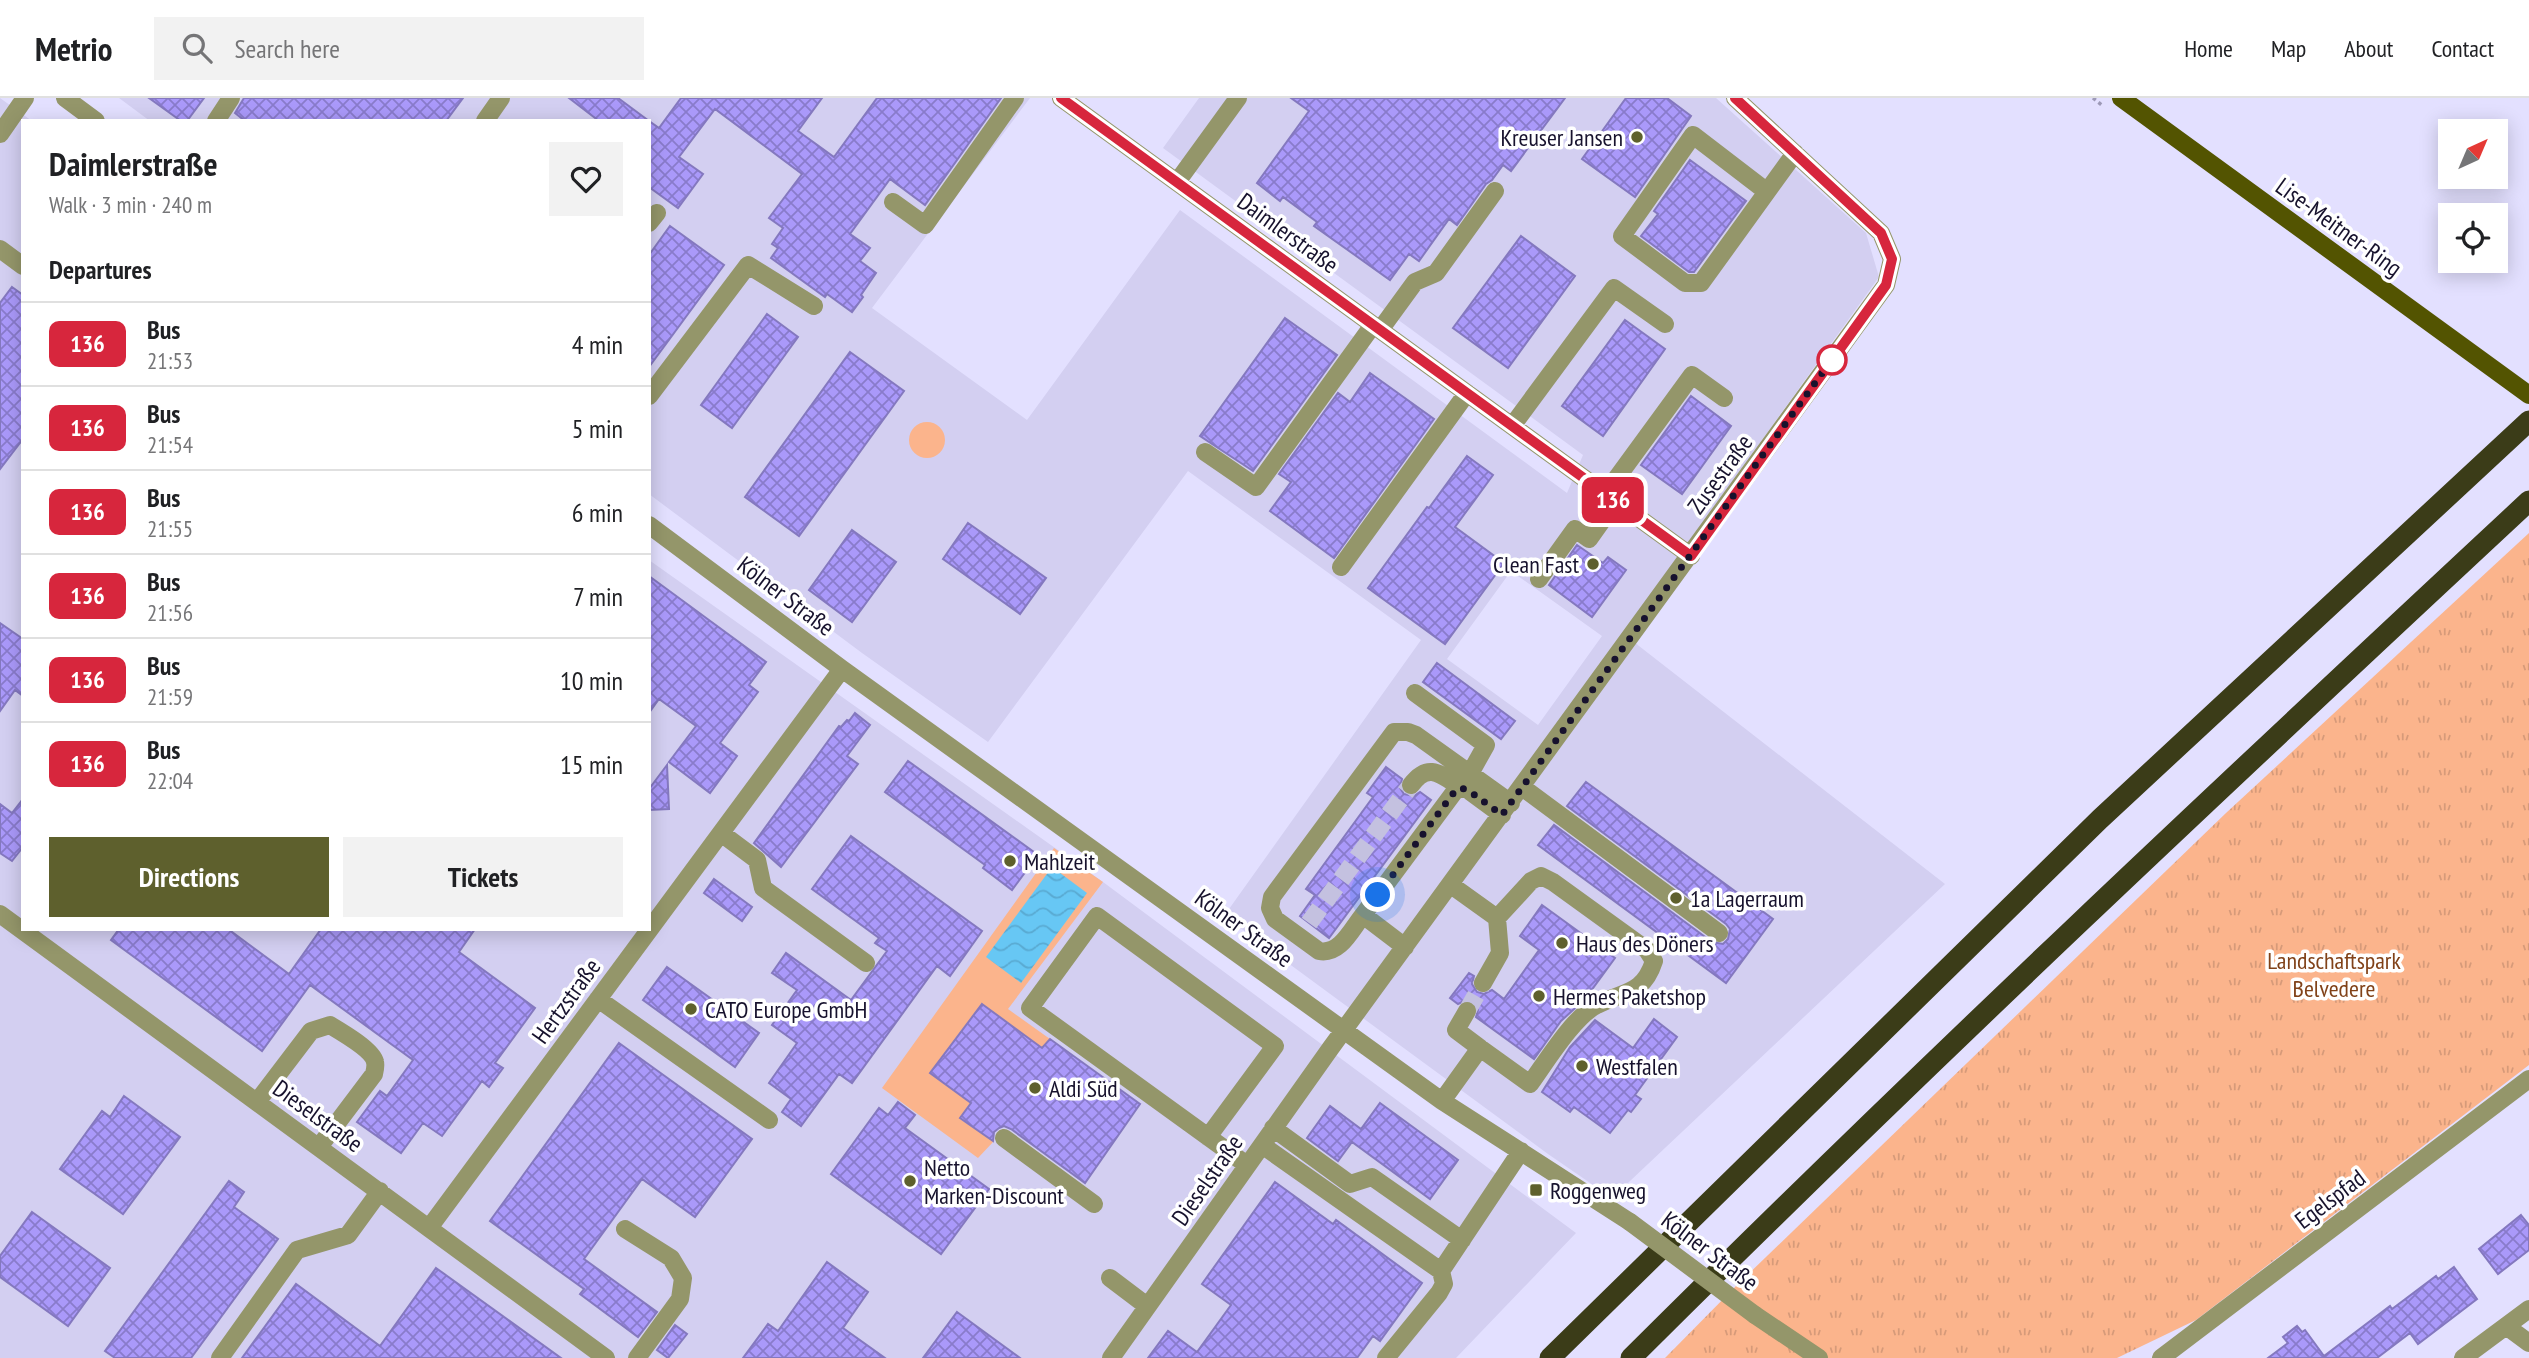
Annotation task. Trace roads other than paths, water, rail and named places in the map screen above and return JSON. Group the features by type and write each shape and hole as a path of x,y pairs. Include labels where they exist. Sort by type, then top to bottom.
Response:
{"highway":[{"path":"1550,1358 2100,819 2529,421"},
{"path":"1632,1358 1738,1251 2136,867 2529,501"}],"main road":[{"name":"Lise-Meitner-Ring","path":"2121,98 2529,395"}],"street":[{"path":"0,134 25,98"},
{"path":"65,98 93,119"},
{"path":"217,119 230,98"},
{"path":"486,119 501,98"},
{"path":"893,202 925,225 1014,98"},
{"name":"Daimlerstraße","path":"1061,98 1691,556"},
{"path":"1177,182 1237,98"},
{"name":"Zusestraße","path":"1344,1031 1886,285 1892,259 1881,233 1735,98"},
{"path":"1766,191 1693,135 1622,236 1685,284 1701,283 1794,153"},
{"path":"1205,452 1256,487 1376,327 1415,282 1436,273 1495,191"},
{"path":"0,249 21,265"},
{"path":"651,393 748,265 814,306"},
{"path":"1512,426 1614,288 1665,324"},
{"path":"1539,579 1575,529 1589,539 1610,498 1692,375 1724,398"},
{"path":"1341,567 1467,393"},
{"name":"Kölner Straße","path":"651,526 842,669 1442,1101 1630,1222 1798,1346 1819,1358"},
{"name":"Hertzstraße","path":"653,917 721,833 842,669"},
{"path":"1415,693 1486,745 1466,781 1455,791 1337,948 1328,953 1319,951 1304,929 1271,914 1272,897 1394,732 1403,731 1416,735 1466,781 1468,790 1506,809"},
{"path":"1411,785 1424,771 1466,781"},
{"path":"1522,787 1719,933"},
{"path":"721,833 757,860 763,888 866,963"},
{"path":"1467,1011 1456,1030 1530,1084 1579,1018 1595,1005 1636,990 1651,972 1654,961 1647,950 1541,876 1531,881 1497,918 1500,953 1483,983"},
{"path":"1451,885 1497,918"},
{"name":"Dieselstraße","path":"0,914 21,926"},
{"path":"1363,915 1405,947"},
{"path":"1208,1138 1275,1046 1097,916 1030,1007 1208,1138 1247,1166"},
{"name":"Hertzstraße","path":"429,1228 598,999 644,931"},
{"name":"Dieselstraße","path":"32,932 257,1102 606,1358"},
{"path":"598,999 769,1120"},
{"path":"257,1102 311,1031 330,1025 348,1036 373,1056 374,1074 319,1147"},
{"name":"Dieselstraße","path":"1114,1357 1147,1306 1344,1031"},
{"path":"1442,1101 1480,1048"},
{"name":"Egelspfad","path":"2161,1358 2529,1079"},
{"path":"1273,1128 1350,1184 1371,1177 1462,1240"},
{"path":"1004,1138 1094,1204"},
{"path":"1262,1145 1441,1271 1444,1284 1439,1293 1386,1358"},
{"path":"1441,1271 1521,1151"},
{"path":"220,1358 297,1250 348,1235 380,1191"},
{"path":"625,1229 671,1258 683,1278 680,1299 637,1358"},
{"path":"1110,1278 1147,1306"},
{"path":"2463,1358 2529,1309"},
{"path":"2506,1326 2529,1343"}],"water":[{"path":"1052,867 1087,893 1021,983 986,957"}],"tunnel":[{"path":"1309,923 1411,785"},
{"path":"1467,1011 1483,983"}],"place":[{"name":"Kreuser Jansen","path":"1637,137"},
{"name":"Clean Fast","path":"1593,564"},
{"name":"Mahlzeit","path":"1010,861"},
{"name":"1a Lagerraum","path":"1676,898"},
{"name":"Haus des Döners","path":"1562,943"},
{"name":"Hermes Paketshop","path":"1539,996"},
{"name":"CATO Europe GmbH","path":"691,1009"},
{"name":"Westfalen","path":"1582,1066"},
{"name":"Aldi Süd","path":"1035,1088"},
{"name":"Netto Marken-Discount","path":"910,1181"},
{"name":"Roggenweg","path":"1536,1190"}],"park label":[{"name":"Landschaftspark Belvedere","path":"2334,974"}]}
